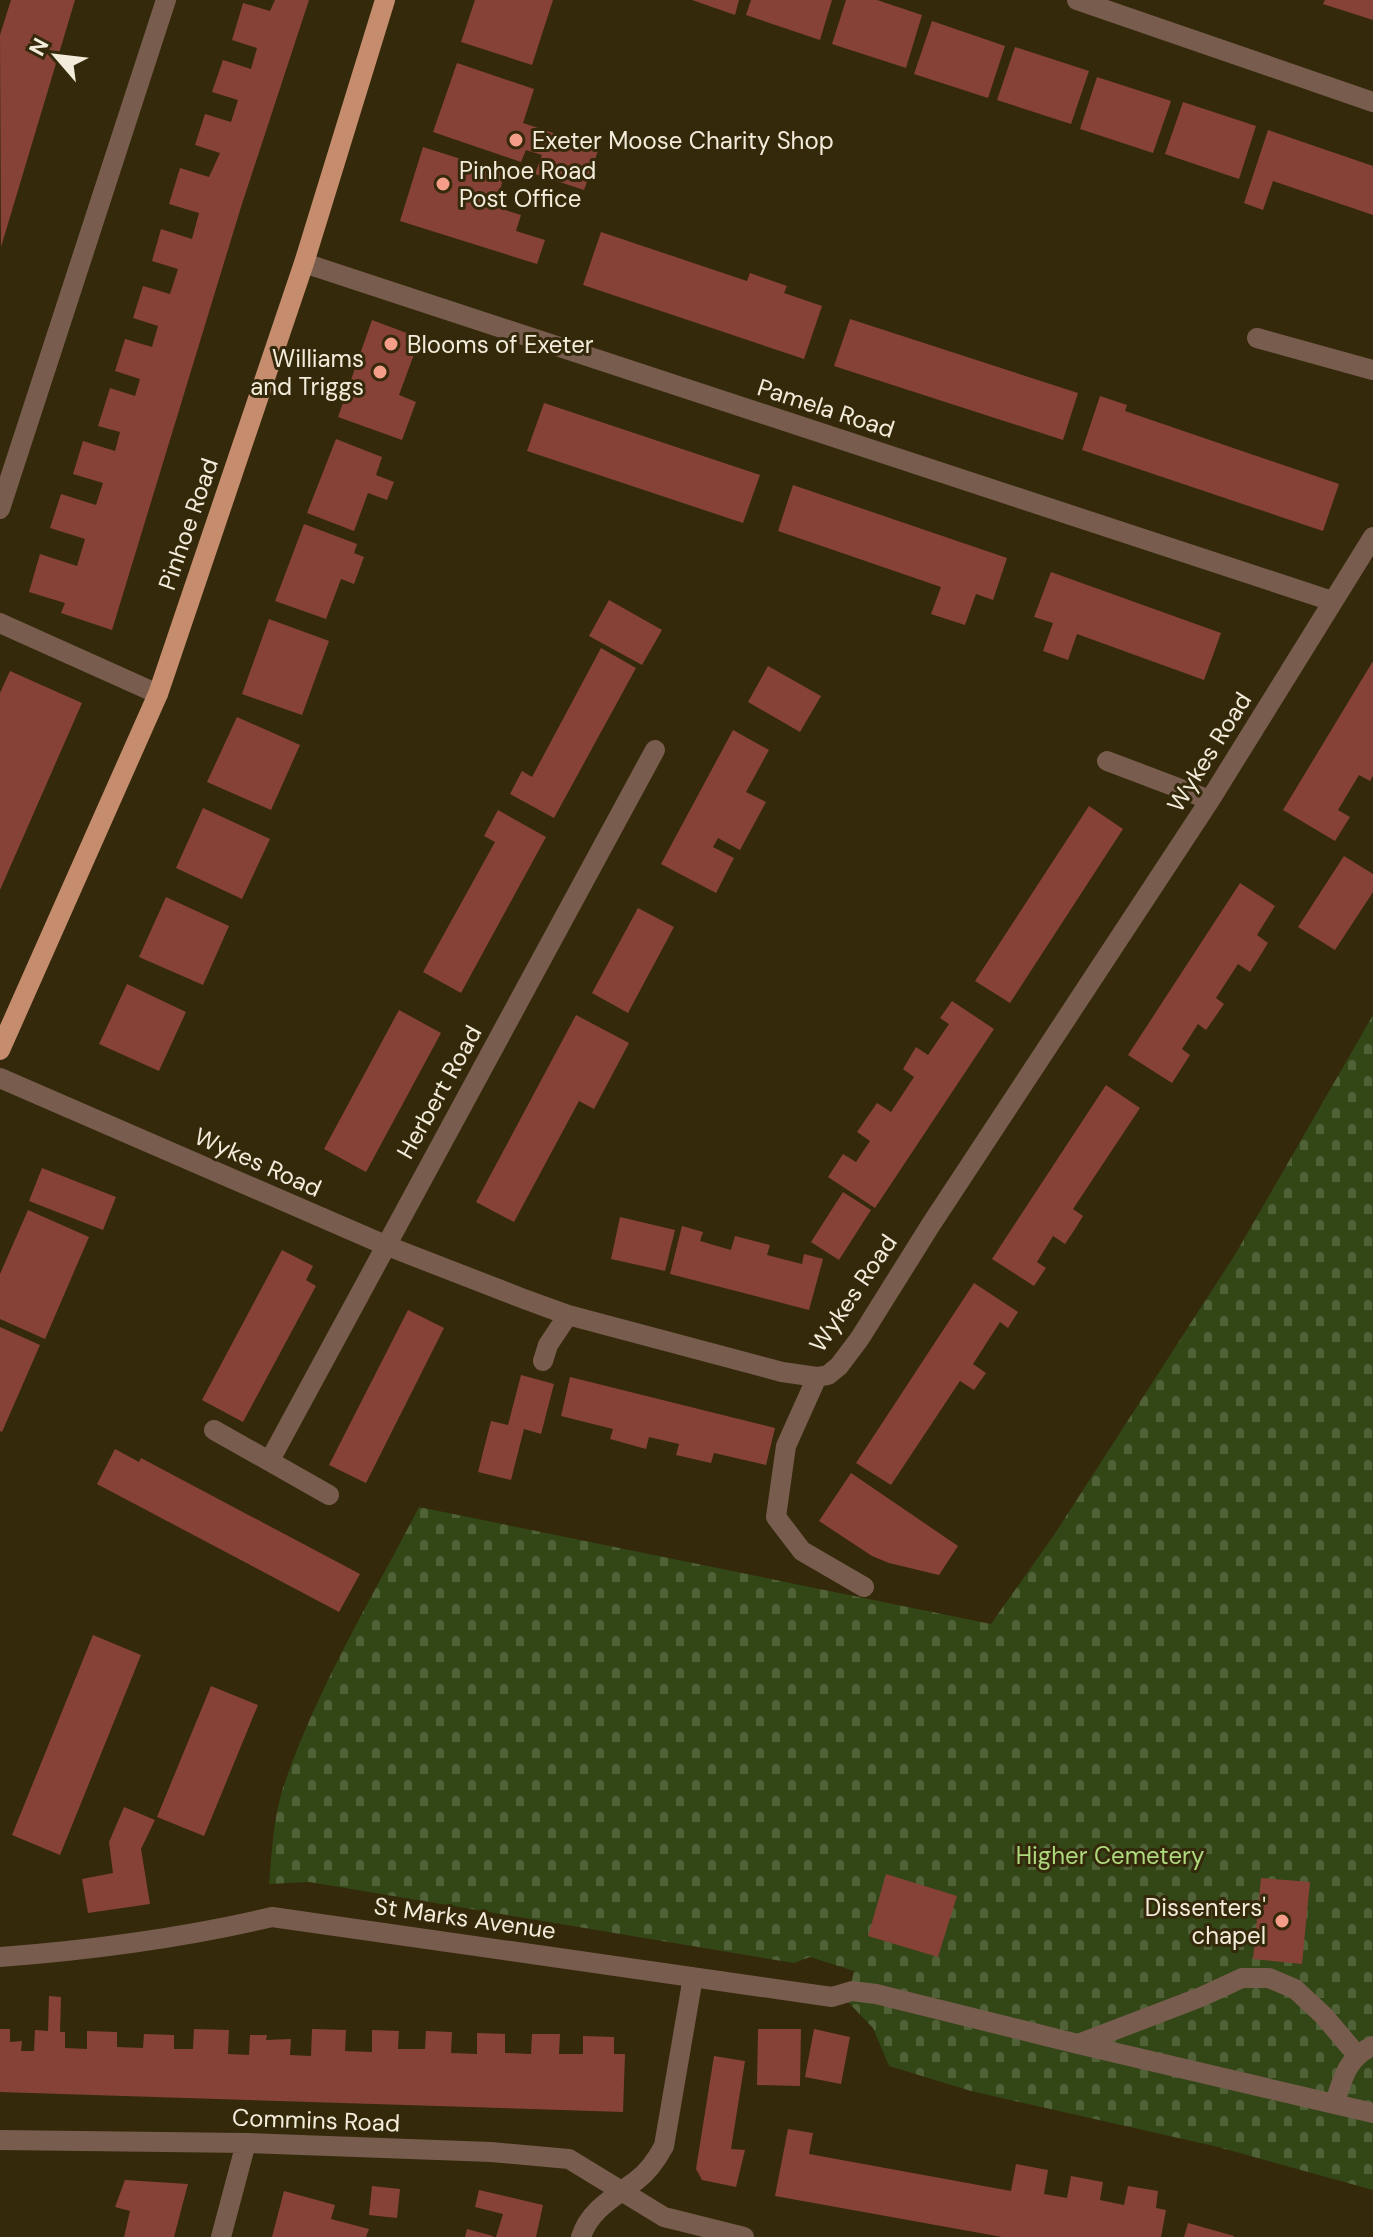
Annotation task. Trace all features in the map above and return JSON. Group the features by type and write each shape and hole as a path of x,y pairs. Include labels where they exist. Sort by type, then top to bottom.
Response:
{"main road":[{"name":"Pinhoe Road","path":"0,1050 158,694 304,263 385,0"}],"street":[{"path":"0,509 166,0"},
{"path":"1077,0 1373,102"},
{"name":"Pamela Road","path":"304,263 1332,601"},
{"path":"1257,338 1373,370"},
{"name":"Wykes Road","path":"0,1078 385,1245 568,1315 782,1372 817,1377 828,1375 839,1366 860,1338 1210,800 1373,537"},
{"path":"0,623 158,694"},
{"name":"Herbert Road","path":"270,1460 655,750"},
{"path":"1107,761 1210,800"},
{"path":"543,1361 548,1345 568,1315"},
{"path":"817,1377 786,1446 776,1517 802,1551 864,1587"},
{"path":"214,1430 329,1495"},
{"name":"St Marks Avenue","path":"0,1957 209,1931 272,1917 832,1997 852,1991 876,1994 1373,2113"},
{"path":"581,2237 585,2223 638,2179 655,2162 664,2146 693,1977"},
{"path":"1078,2044 1242,1978 1269,1978 1295,1989 1365,2050 1346,2070 1335,2103"},
{"name":"Commins Road","path":"0,2140 246,2143 491,2152 569,2159 664,2217 744,2237"},
{"path":"221,2237 246,2143"}],"green space":[{"name":"Higher Cemetery","path":"1373,1015 1373,2190 1218,2147 971,2091 889,2066 873,2028 847,2001 854,1971 810,1957 794,1963 309,1882 269,1884 277,1812 296,1752 346,1645 419,1507 991,1624 1054,1535 1236,1253"}],"building":[{"path":"11,0 75,0 1,247 0,35"},
{"path":"275,0 309,0 241,207 112,630 61,613 65,603 29,592 40,554 77,566 85,539 50,528 61,494 96,505 103,483 73,474 83,441 115,451 120,432 98,426 110,388 135,396 140,379 115,371 125,339 152,347 158,326 133,318 143,286 170,294 178,269 152,261 161,229 192,239 199,213 169,204 180,168 209,177 220,153 195,145 205,114 231,122 238,100 212,92 223,60 251,69 257,48 232,40 243,3 270,11"},
{"path":"475,0 553,0 532,65 461,42"},
{"path":"692,0 739,0 735,15"},
{"path":"751,0 832,0 820,40 746,15"},
{"path":"846,0 877,0 922,15 906,68 832,44"},
{"path":"1325,0 1373,0 1373,20 1323,4"},
{"path":"932,21 1005,46 988,98 914,74"},
{"path":"1015,47 1089,71 1071,124 997,100"},
{"name":"Exeter Moose Charity Shop","path":"457,63 534,89 523,123 599,148 584,190 535,174 542,155 526,150 521,162 433,132"},
{"path":"1097,77 1171,101 1153,153 1080,129"},
{"path":"1183,102 1256,126 1239,179 1165,154"},
{"path":"1268,130 1373,166 1373,215 1273,181 1263,210 1244,203"},
{"path":"423,147 505,173 495,207 521,215 516,231 545,240 537,264 400,221"},
{"path":"601,232 747,281 750,273 787,286 784,293 822,306 804,359 583,285"},
{"path":"850,319 1078,393 1063,440 834,366"},
{"path":"372,320 420,338 399,395 416,402 402,440 338,417"},
{"path":"1100,396 1127,405 1125,411 1339,484 1323,531 1082,450"},
{"path":"544,403 760,475 743,523 527,451"},
{"path":"336,439 382,457 376,475 394,482 387,500 368,493 354,531 307,513"},
{"path":"793,485 1007,558 993,600 976,594 965,625 931,614 941,587 778,531"},
{"path":"304,524 357,544 354,553 364,557 354,584 341,579 326,619 275,601"},
{"path":"1051,572 1221,633 1204,680 1077,634 1068,660 1043,651 1053,623 1034,617"},
{"path":"609,600 662,630 642,665 589,636"},
{"path":"269,619 329,641 302,715 242,694"},
{"path":"601,648 636,668 554,818 510,794 522,771 532,777"},
{"path":"1373,661 1373,776 1370,781 1359,775 1338,810 1350,817 1335,841 1283,810"},
{"path":"768,666 821,696 800,732 748,702"},
{"path":"10,671 82,703 0,890 0,693"},
{"path":"237,717 300,745 271,810 207,782"},
{"path":"733,730 769,750 746,792 766,802 740,850 718,838 713,847 734,858 716,893 661,864"},
{"path":"1089,806 1123,829 1010,1003 975,981"},
{"path":"203,808 270,839 242,899 176,868"},
{"path":"498,810 546,837 461,993 423,972 495,842 484,836"},
{"path":"1344,856 1373,874 1373,892 1335,950 1298,927"},
{"path":"1240,883 1275,906 1257,935 1268,943 1250,972 1238,964 1216,998 1224,1004 1206,1030 1198,1024 1182,1049 1190,1055 1172,1083 1128,1055"},
{"path":"166,897 229,926 203,985 139,957"},
{"path":"638,908 674,927 628,1013 592,993"},
{"path":"127,984 186,1012 159,1071 99,1044"},
{"path":"952,1001 994,1029 875,1208 828,1177 843,1154 856,1162 870,1141 857,1132 877,1103 891,1112 914,1077 903,1069 916,1047 928,1055 949,1024 940,1018"},
{"path":"399,1010 441,1033 366,1172 324,1149"},
{"path":"576,1015 629,1043 594,1109 579,1101 514,1222 476,1202"},
{"path":"1106,1085 1140,1108 1073,1209 1083,1216 1065,1244 1053,1236 1037,1262 1046,1268 1034,1286 992,1259"},
{"path":"42,1168 116,1197 103,1230 29,1201"},
{"path":"843,1192 871,1210 839,1260 811,1242"},
{"path":"28,1210 89,1237 45,1339 0,1319 0,1274"},
{"path":"620,1217 675,1230 665,1271 611,1259"},
{"path":"682,1226 703,1232 700,1241 731,1250 735,1236 770,1245 767,1255 786,1260 802,1264 804,1254 823,1259 809,1310 670,1274"},
{"path":"282,1250 313,1266 306,1280 316,1286 243,1422 202,1400"},
{"path":"974,1283 1018,1312 1008,1328 1000,1322 973,1364 986,1373 974,1390 960,1381 891,1485 856,1463"},
{"path":"408,1310 444,1328 366,1483 329,1465"},
{"path":"0,1327 40,1345 2,1432 0,1431"},
{"path":"521,1375 554,1384 541,1434 524,1429 511,1480 478,1472 491,1421 508,1425"},
{"path":"570,1377 775,1428 766,1465 714,1453 711,1463 676,1455 679,1444 649,1437 646,1449 610,1439 613,1429 561,1416"},
{"path":"115,1449 139,1462 141,1458 360,1574 339,1612 97,1484"},
{"path":"851,1473 958,1546 939,1575 872,1556 819,1521"},
{"path":"93,1635 141,1655 60,1855 12,1835"},
{"path":"211,1686 258,1705 204,1836 157,1817"},
{"path":"124,1807 155,1820 141,1849 150,1904 88,1913 82,1879 113,1873 109,1842"},
{"path":"886,1874 957,1896 938,1957 868,1936"},
{"name":"Dissenters' chapel","path":"1261,1878 1310,1882 1302,1964 1253,1959"},
{"path":"49,1996 61,1997 60,2032 65,2032 65,2048 87,2049 87,2031 117,2032 117,2047 143,2048 144,2034 174,2035 174,2049 193,2049 194,2029 229,2030 228,2054 249,2055 250,2035 267,2035 266,2040 291,2039 290,2055 311,2056 312,2029 346,2030 345,2051 372,2052 372,2030 399,2031 398,2049 425,2049 426,2031 452,2032 451,2053 477,2054 477,2033 505,2034 505,2053 531,2054 532,2034 560,2034 559,2054 583,2054 583,2036 614,2037 614,2054 625,2054 623,2112 0,2092 0,2029 10,2029 10,2042 22,2041 21,2051 34,2051 35,2030 48,2031"},
{"path":"758,2029 801,2029 800,2086 757,2085"},
{"path":"814,2029 850,2037 841,2084 805,2077"},
{"path":"714,2056 745,2061 731,2149 745,2150 736,2187 702,2180 696,2169"},
{"path":"788,2129 813,2133 809,2154 1011,2191 1016,2164 1048,2170 1044,2194 1067,2198 1071,2176 1103,2182 1100,2200 1124,2205 1128,2186 1158,2191 1156,2208 1166,2210 1161,2237 1002,2237 775,2196"},
{"path":"125,2180 188,2184 174,2237 124,2237 130,2211 115,2207"},
{"path":"372,2186 400,2189 397,2218 369,2215"},
{"path":"479,2190 543,2205 536,2237 496,2237 503,2214 475,2207"},
{"path":"284,2191 335,2205 331,2219 369,2229 366,2237 272,2237"},
{"path":"1188,2223 1234,2236 1234,2237 1184,2237"},
{"path":"467,2229 493,2236 493,2237 465,2237"}],"place":[{"name":"Exeter Moose Charity Shop","path":"516,140"},
{"name":"Pinhoe Road Post Office","path":"443,184"},
{"name":"Blooms of Exeter","path":"391,344"},
{"name":"Williams and Triggs","path":"380,372"},
{"name":"Dissenters' chapel","path":"1282,1921"}]}
